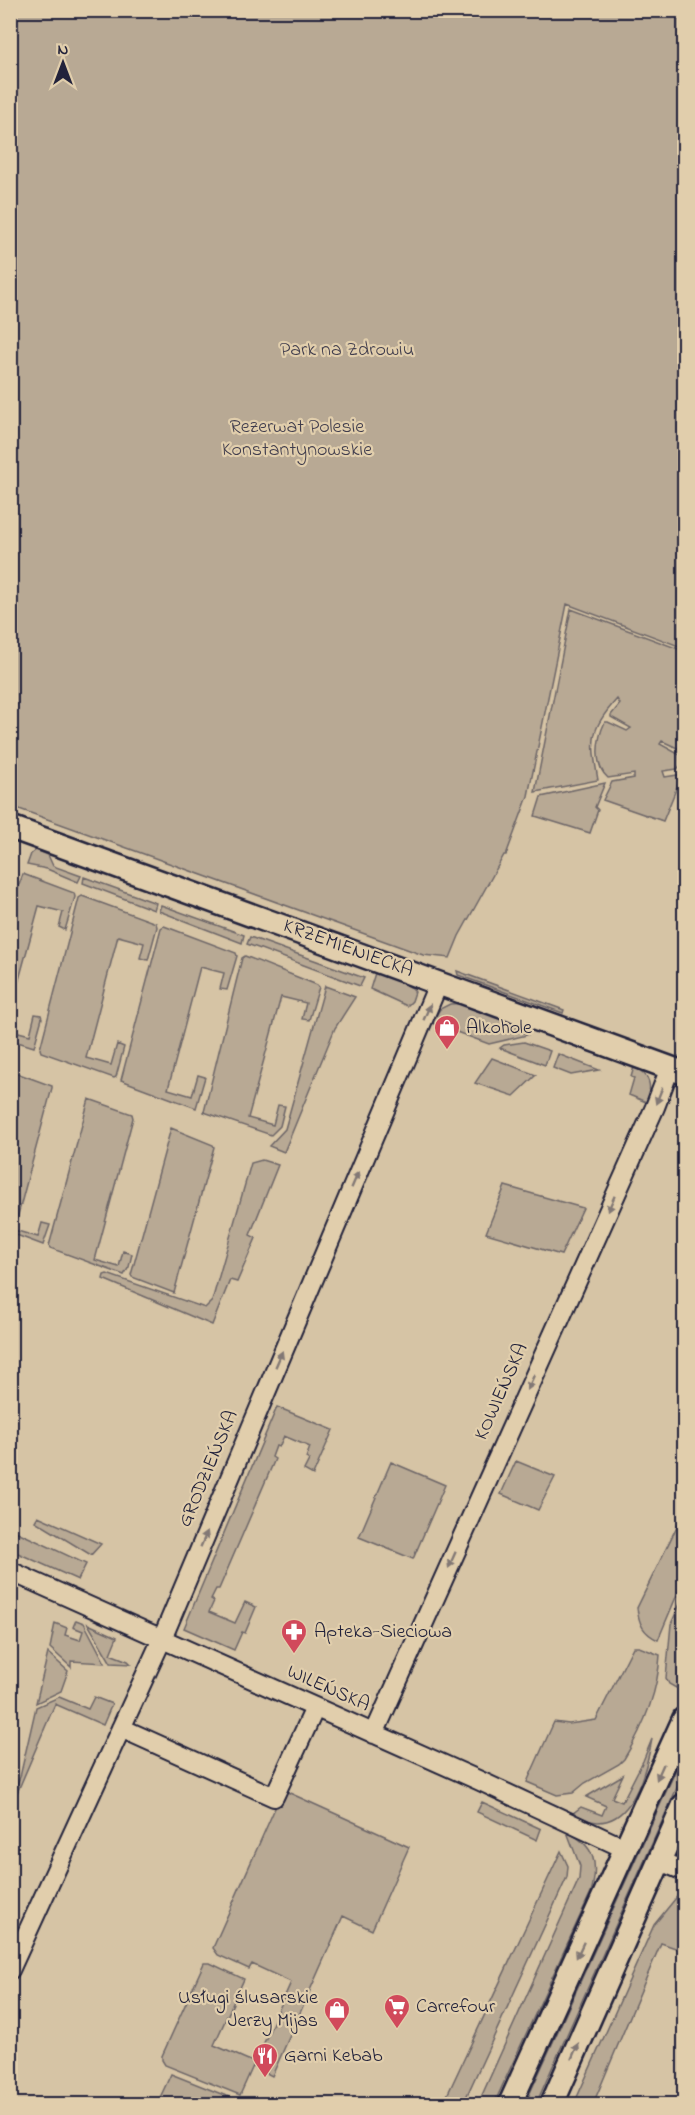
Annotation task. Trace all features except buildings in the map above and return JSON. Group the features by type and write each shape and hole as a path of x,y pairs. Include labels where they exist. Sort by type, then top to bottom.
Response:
{"main road":[{"name":"KRZEMIENIECKA","path":"10,827 677,1070"},
{"path":"510,2104 684,1719"},
{"path":"552,2104 684,1805"}],"street":[{"name":"GRODZIEŃSKA","path":"10,1970 162,1639 439,982"},
{"name":"KOWIEŃSKA","path":"374,1734 651,1117 677,1070"},
{"name":"WILEŃSKA","path":"10,1571 478,1780 626,1849"},
{"path":"121,1728 274,1797 315,1708"},
{"path":"660,1861 684,1871"}],"green space":[{"name":"Park na Zdrowiu","path":"10,11 684,11 684,648 567,604 528,796 506,855 459,936 450,958 423,955 11,806"},
{"path":"571,609 684,651 684,751 662,741 660,744 680,755 681,765 677,769 663,771 665,777 684,774 684,785 679,782 663,821 603,800 612,782 634,778 634,774 608,778 603,773 598,759 598,743 605,722 627,731 631,728 611,717 620,704 617,699 601,719 594,736 598,780 535,792"},
{"path":"605,783 595,807 598,810 590,833 535,816 541,797"},
{"path":"36,850 48,855 53,866 81,876 78,882 47,869 27,865 31,854"},
{"path":"23,874 74,893 75,897 65,930 59,927 63,912 39,906 11,1009 11,907"},
{"path":"84,877 156,903 154,910 83,883"},
{"path":"82,896 156,923 157,927 148,960 140,958 144,943 118,936 86,1058 111,1065 117,1044 124,1047 114,1078 41,1052 40,1049 79,898"},
{"path":"161,905 244,935 242,943 159,911"},
{"path":"164,926 236,953 237,956 227,990 220,989 224,973 200,967 168,1089 192,1096 198,1075 205,1077 196,1108 121,1080 161,928"},
{"path":"250,937 364,978 360,986 247,944"},
{"path":"245,956 319,987 309,1020 302,1019 306,1003 281,997 248,1118 273,1125 278,1105 285,1106 280,1126 271,1135 204,1112 242,958"},
{"path":"457,971 564,1010 563,1013 458,975"},
{"path":"375,973 406,983 415,992 412,1001 407,1006 370,989"},
{"path":"325,986 355,997 335,1028 284,1152 269,1146 285,1129"},
{"path":"450,1004 480,1009 527,1035 489,1044 432,1023 440,1009"},
{"path":"35,1014 41,1015 42,1018 34,1047 11,1040 11,1030 30,1035"},
{"path":"524,1042 550,1051 545,1065 500,1048 504,1045"},
{"path":"558,1054 599,1070 571,1075 553,1068"},
{"path":"492,1058 536,1075 514,1096 475,1083"},
{"path":"634,1067 644,1073 649,1082 646,1102 629,1095 634,1078 631,1077"},
{"path":"11,1071 52,1086 14,1230 38,1237 42,1223 50,1225 43,1245 11,1233"},
{"path":"89,1099 132,1114 133,1118 95,1260 119,1267 123,1251 132,1254 129,1267 124,1275 49,1246"},
{"path":"171,1128 214,1147 174,1293 131,1275"},
{"path":"262,1160 278,1165 250,1235 256,1238 237,1282 230,1280 212,1325 103,1279 107,1274 205,1308 212,1301 251,1163"},
{"path":"505,1186 583,1208 561,1255 486,1233"},
{"path":"277,1407 333,1430 313,1475 304,1470 309,1460 306,1458 310,1447 284,1436 279,1447 276,1446 272,1457 275,1459 219,1589 216,1589 211,1599 214,1601 209,1612 235,1623 245,1602 256,1607 245,1633 242,1632 234,1650 184,1628"},
{"path":"516,1461 555,1477 538,1510 501,1494"},
{"path":"391,1462 445,1485 413,1559 359,1537"},
{"path":"38,1516 101,1544 91,1555 35,1521"},
{"path":"684,1516 684,1578 658,1640 643,1627 637,1608"},
{"path":"11,1529 86,1564 78,1580 11,1550"},
{"path":"684,1595 684,1674 676,1688 669,1684 666,1678 671,1624"},
{"path":"76,1620 84,1623 105,1663 71,1661 71,1667 50,1648 55,1623 67,1628 65,1635 80,1640 83,1631 73,1627"},
{"path":"88,1624 117,1637 110,1654 131,1664 111,1663"},
{"path":"633,1647 660,1655 659,1669 648,1709 624,1759 573,1793 557,1795 527,1782 554,1722 569,1724 596,1720"},
{"path":"48,1653 68,1671 61,1691 36,1703"},
{"path":"59,1697 88,1709 94,1697 112,1704 103,1725 55,1704 11,1807 11,1797 20,1777 36,1707"},
{"path":"652,1739 638,1788 630,1803 620,1814 607,1821 591,1821 572,1814 581,1807 602,1815 606,1806 586,1797 623,1775 612,1798 622,1802"},
{"path":"684,1752 684,1772 536,2104 525,2104"},
{"path":"283,1790 409,1847 372,1930 343,1916 272,2076 253,2066 240,2095 165,2065 162,2056 204,1963 210,1963 244,1979 214,2045 255,2063 291,1982 252,1964 249,1969 218,1955 213,1948"},
{"path":"482,1802 541,1829 537,1840 477,1812"},
{"path":"567,1832 584,1843 592,1856 595,1873 591,1892 494,2104 478,2104 579,1879 580,1866"},
{"path":"561,1851 568,1866 567,1877 463,2104 444,2102"},
{"path":"684,1888 684,1951 661,1943 593,2104 574,2104 654,1925"},
{"path":"171,2074 239,2101 246,2104 157,2104"}],"place":[{"name":"Alkohole","path":"447,1051"},
{"name":"Apteka-Sieciowa","path":"294,1655"},
{"name":"Carrefour","path":"397,2030"},
{"name":"Usługi ślusarskie Jerzy Mijas","path":"337,2033"},
{"name":"Garni Kebab","path":"265,2079"}],"park label":[{"name":"Rezerwat Polesie Konstantynowskie","path":"297,438"}]}
